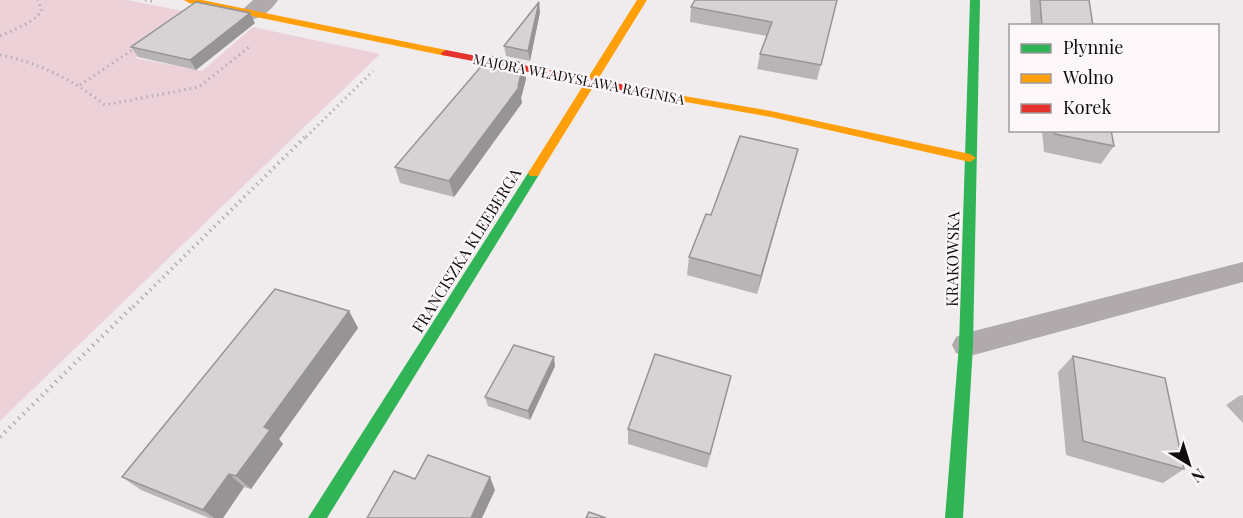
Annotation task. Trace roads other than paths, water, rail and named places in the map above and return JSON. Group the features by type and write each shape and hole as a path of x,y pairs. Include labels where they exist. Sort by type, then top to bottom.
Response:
{"street":[{"name":"MAJORA WŁADYSŁAWA RAGINISA","path":"189,0 258,7 591,83 771,114 970,158"},
{"name":"FRANCISZKA KLEEBERGA","path":"317,518 642,0"},
{"name":"KRAKOWSKA","path":"954,518 966,345 975,0"}],"lane":[{"path":"966,345 1243,272"}]}
